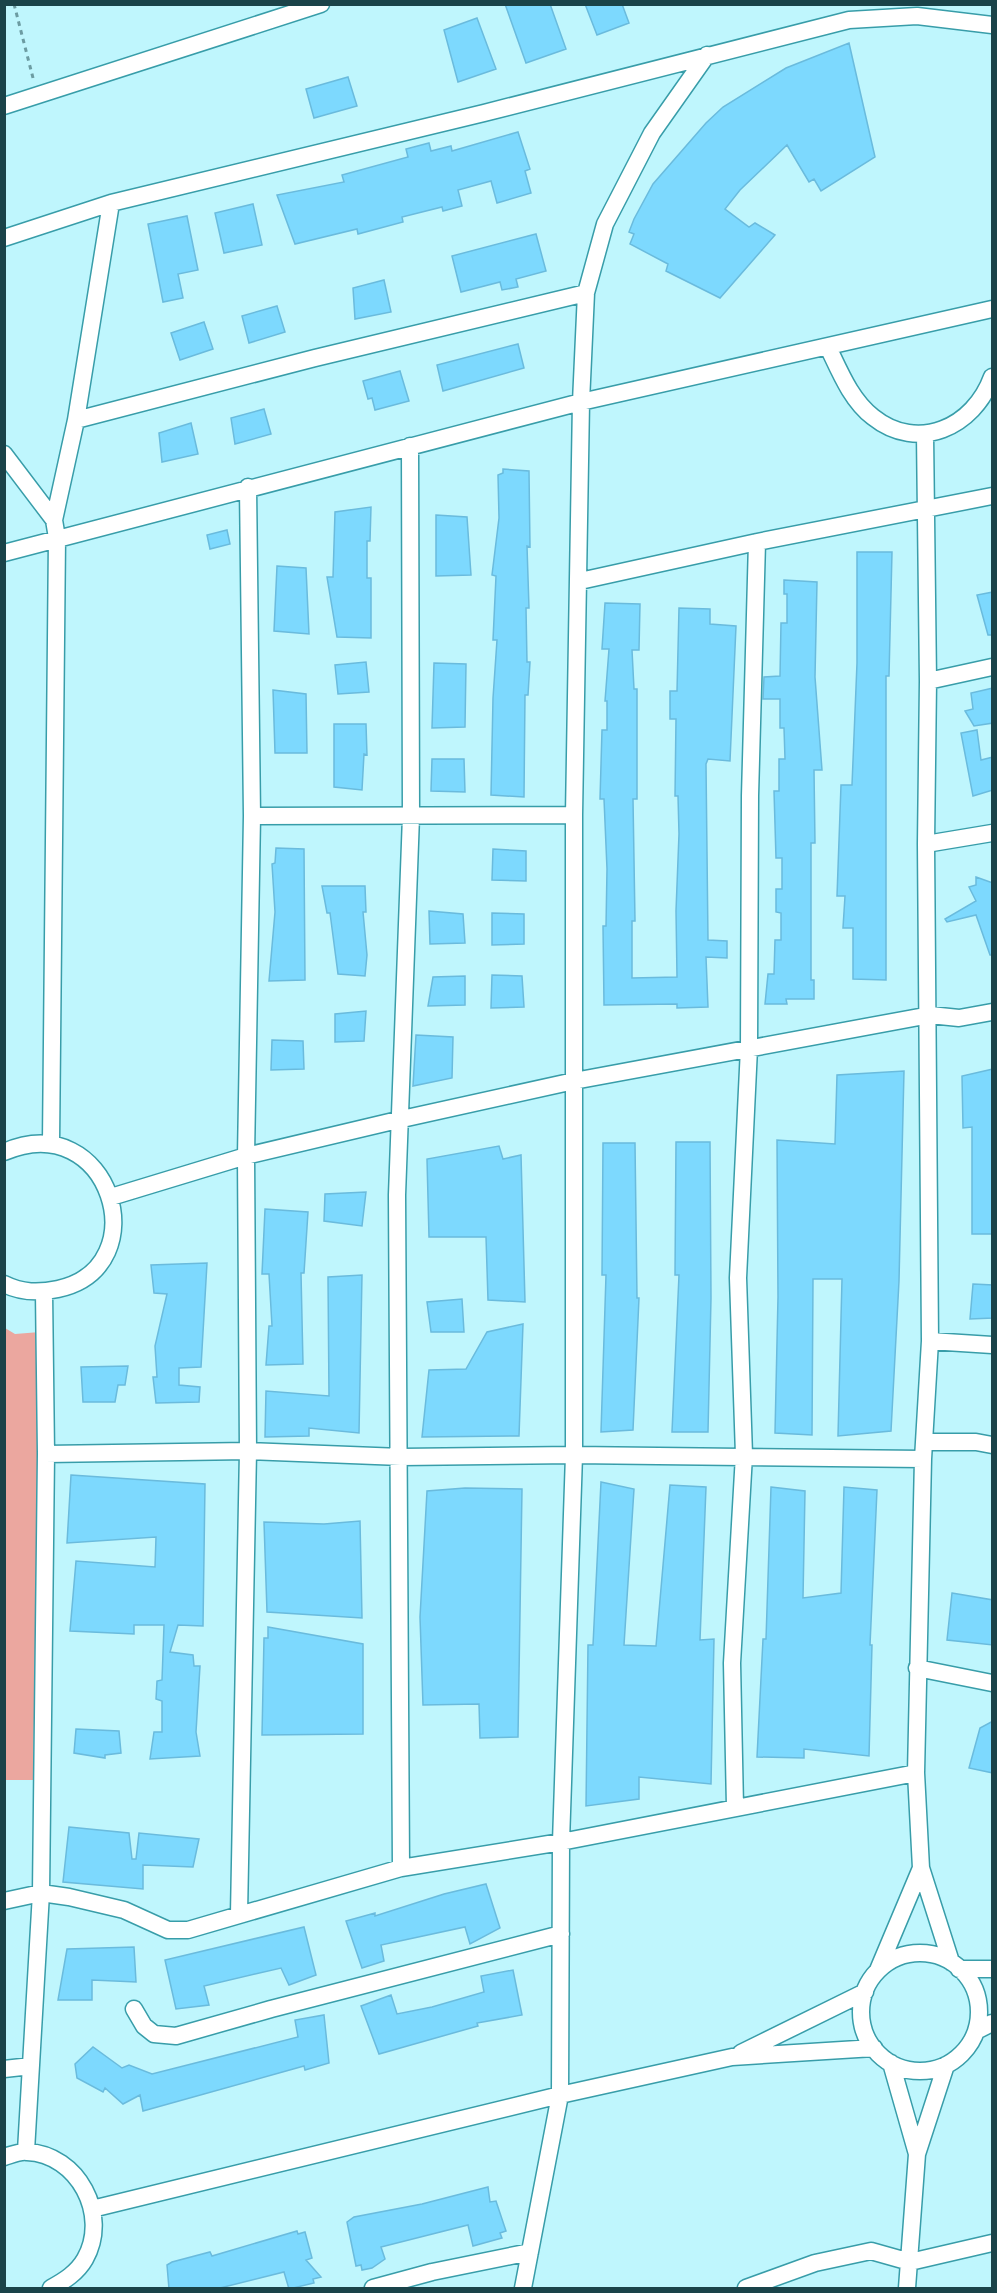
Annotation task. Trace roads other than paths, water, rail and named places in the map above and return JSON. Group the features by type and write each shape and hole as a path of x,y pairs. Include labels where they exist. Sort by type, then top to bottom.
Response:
{"street":[{"path":"4,106 321,4"},
{"path":"4,238 111,203 849,20 917,16 993,25"},
{"path":"523,2289 560,2095 561,1842 574,1455 574,816 580,582 581,402 586,293 606,224 619,197 652,133 707,55"},
{"path":"51,1143 57,538 54,520 76,420 111,203"},
{"path":"76,420 315,358 586,293"},
{"path":"4,553 249,487 581,402 993,309"},
{"path":"828,347 857,401 873,417 896,430 924,434 951,427 972,413 987,392 993,377"},
{"path":"921,1868 877,1972 865,1992 862,2004 863,2028 873,2048 901,2068 924,2071 946,2065 965,2051 976,2031 979,2008 977,1997 967,1977 955,1965 921,1868 916,1773 924,1450 930,1341 930,1015 926,844 927,510 924,434"},
{"path":"401,1868 401,1457 397,1195 402,1119 411,816 410,446"},
{"path":"4,454 54,520"},
{"path":"239,1914 248,1451 246,1156 252,816 249,487"},
{"path":"580,582 758,542 993,496"},
{"path":"735,1807 732,1663 744,1455 738,1278 749,1048 750,796 758,542"},
{"path":"928,681 993,667"},
{"path":"252,816 574,816"},
{"path":"926,844 993,833"},
{"path":"111,1197 246,1156 574,1081 930,1015 959,1018 993,1012"},
{"path":"4,1152 23,1144 51,1143 76,1152 96,1169 111,1197 114,1214 112,1236 103,1257 89,1275 70,1287 44,1292 29,1292 4,1284"},
{"path":"26,2151 41,1893 45,1454 44,1292"},
{"path":"930,1341 993,1345"},
{"path":"45,1454 248,1451 401,1457 744,1455 924,1450 993,1445"},
{"path":"917,1668 993,1683"},
{"path":"4,1900 41,1893 124,1910 168,1930 188,1930 401,1868 561,1842 916,1773"},
{"path":"134,2009 144,2026 154,2034 176,2036 271,2008 561,1934"},
{"path":"877,1972 896,1958 930,1954 955,1965 993,1969"},
{"path":"732,2057 865,1992"},
{"path":"976,2031 993,2023"},
{"path":"92,2209 560,2095 732,2057 873,2048"},
{"path":"891,2063 917,2154"},
{"path":"907,2289 917,2154 946,2065"},
{"path":"4,2069 31,2066"},
{"path":"4,2157 26,2151 58,2162 75,2175 87,2192 92,2209 93,2236 85,2259 69,2277 51,2289"},
{"path":"746,2289 815,2263 871,2251 910,2262 993,2243"},
{"path":"373,2289 432,2272 530,2252"}]}
